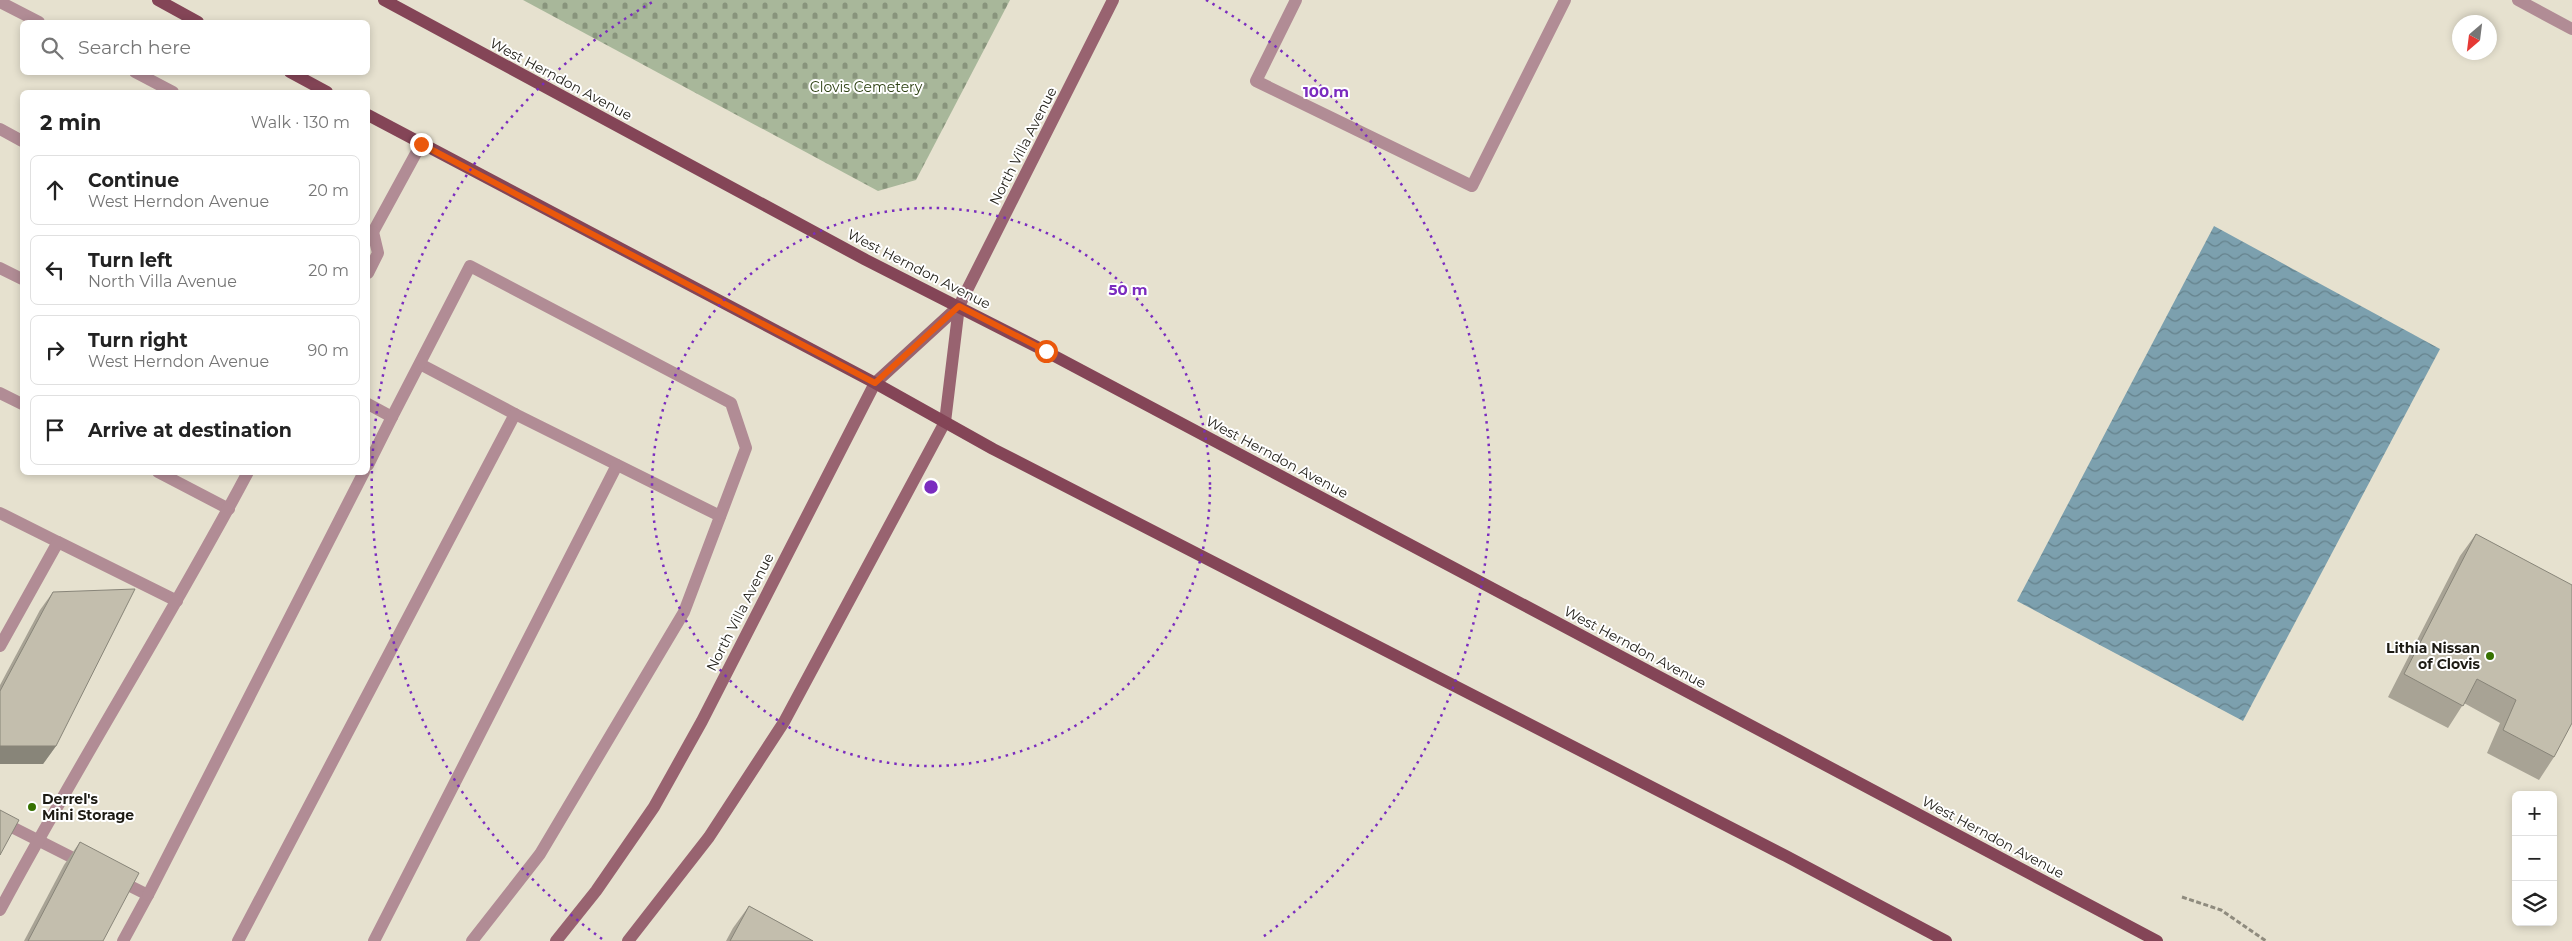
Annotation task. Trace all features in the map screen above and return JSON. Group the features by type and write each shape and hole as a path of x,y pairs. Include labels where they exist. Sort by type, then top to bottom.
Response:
{"main road":[{"path":"158,0 194,20"},
{"name":"West Herndon Avenue","path":"384,0 857,255 959,306 2157,941"},
{"name":"North Villa Avenue","path":"628,941 708,838 784,722 945,422 959,306 1114,0"},
{"path":"296,75 323,90"},
{"path":"370,116 875,383 993,449 1786,856 1946,941"},
{"name":"North Villa Avenue","path":"556,941 596,891 654,807 706,712 875,383 959,306"}],"street":[{"path":"1296,0 1256,81 1472,186 1566,0"},
{"path":"2518,0 2572,28"},
{"path":"0,2 35,20"},
{"path":"141,75 169,90"},
{"path":"0,129 20,140"},
{"path":"370,269 378,253 370,233 421,144"},
{"path":"370,461 470,266 731,403 746,448 679,620 540,854 472,941"},
{"path":"0,268 20,278"},
{"path":"420,364 515,414 720,516"},
{"path":"0,393 20,403"},
{"path":"370,405 392,417"},
{"path":"238,941 515,414"},
{"path":"374,941 617,465"},
{"path":"164,475 229,509"},
{"path":"0,910 38,840 177,601 246,475"},
{"path":"122,941 148,895 362,475"},
{"path":"0,513 177,601"},
{"path":"0,646 4,631 58,542"},
{"path":"0,821 148,895"}],"path":[{"path":"2182,897 2221,910 2266,941"}],"green space":[{"name":"Clovis Cemetery","path":"523,0 1010,0 916,180 878,191"}],"water":[{"path":"2214,226 2440,349 2243,721 2017,601"}],"building":[{"name":"Lithia Nissan of Clovis","path":"2476,534 2572,585 2572,723 2554,757 2503,730 2516,700 2477,679 2463,706 2404,674"},
{"path":"135,589 56,746 0,746 0,691 53,592"},
{"path":"0,810 19,820 0,855"},
{"path":"80,842 139,873 103,941 28,941"},
{"path":"749,906 813,941 730,941"}],"place":[{"name":"Lithia Nissan of Clovis","path":"2490,656"},
{"name":"Derrel's Mini Storage","path":"32,807"}],"route":[{"path":"421,144 875,383 959,306 1046,351"}]}
